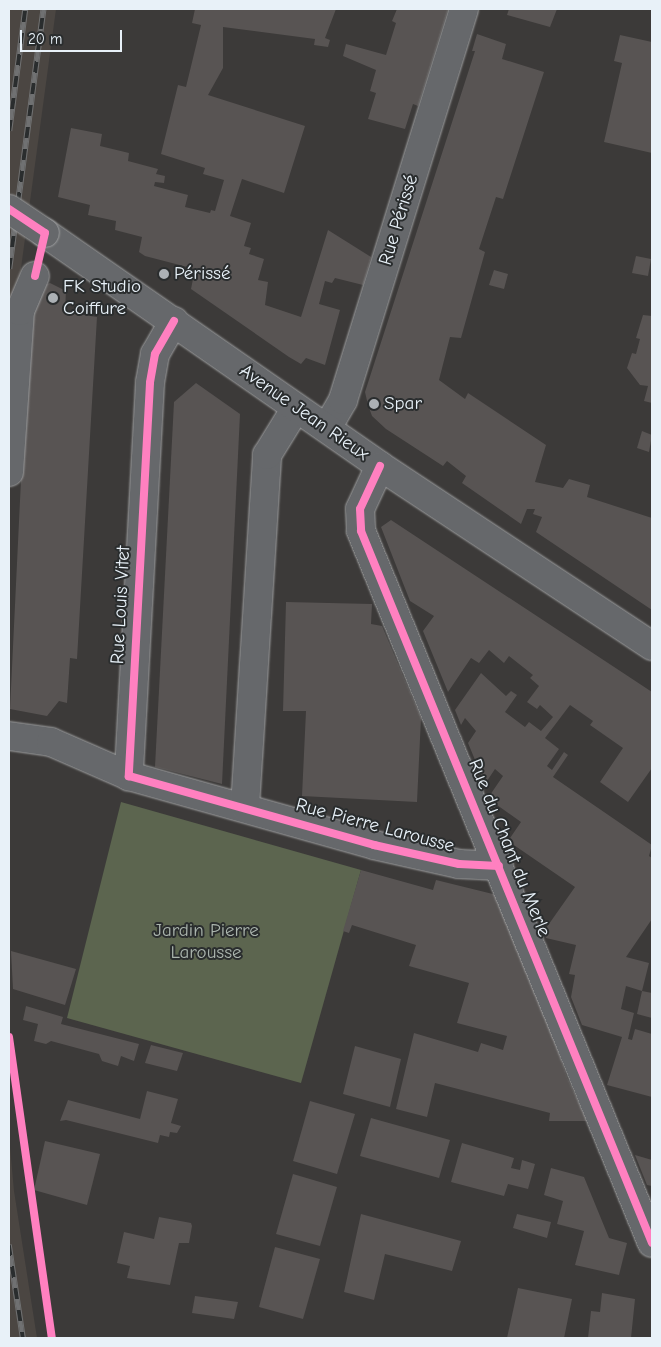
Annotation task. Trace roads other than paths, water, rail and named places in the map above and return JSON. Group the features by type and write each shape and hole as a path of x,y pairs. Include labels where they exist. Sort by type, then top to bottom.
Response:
{"street":[{"name":"Rue Périssé","path":"327,428 343,400 464,9"},
{"name":"Avenue Jean Rieux","path":"9,209 174,321 380,466 652,646"},
{"path":"9,472 20,311 35,276"},
{"name":"Rue Louis Vitet","path":"129,776 150,383 155,354 174,321"},
{"path":"9,736 51,742 129,776 245,807 267,456 296,408"},
{"name":"Rue du Chant du Merle","path":"380,466 360,509 362,530 652,1243"},
{"name":"Rue Pierre Larousse","path":"245,807 393,849 459,864 499,866"}],"railway":[{"path":"9,131 25,9"},
{"path":"9,269 43,9"},
{"path":"9,1245 23,1338"}],"place":[{"name":"Périssé","path":"164,274"},
{"name":"FK Studio Coiffure","path":"53,298"},
{"name":"Spar","path":"374,404"}],"park label":[{"name":"Jardin Pierre Larousse","path":"206,942"}]}
